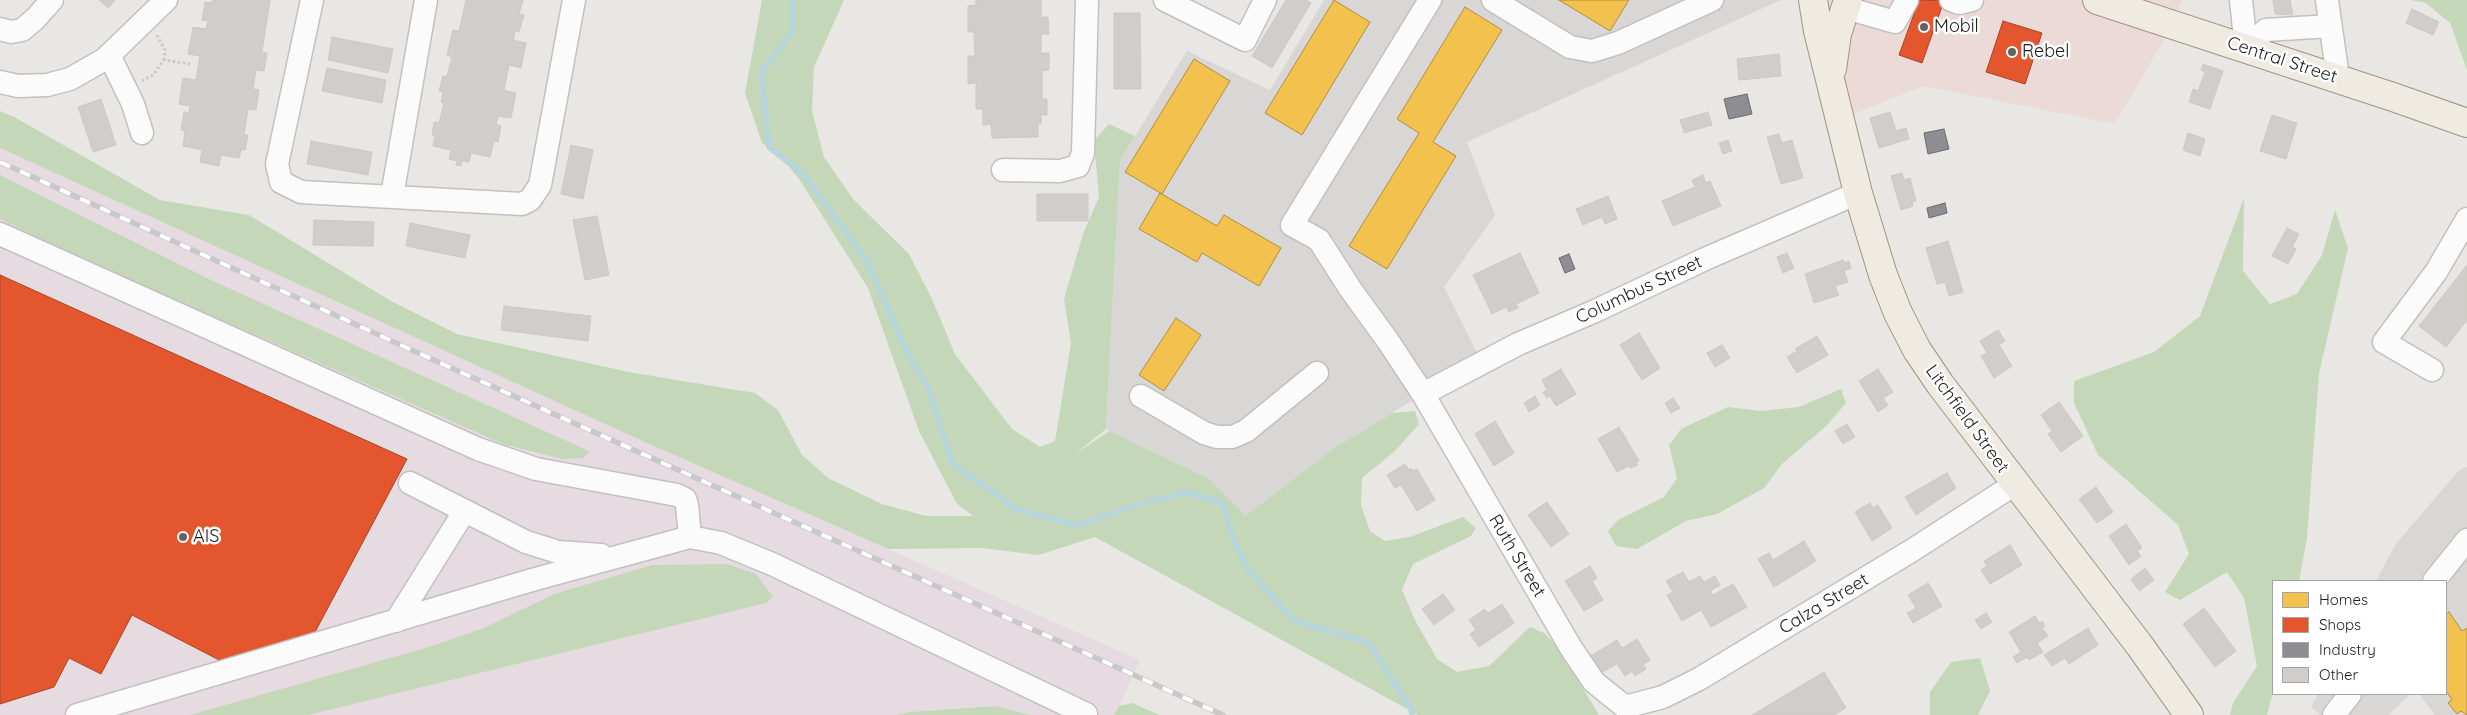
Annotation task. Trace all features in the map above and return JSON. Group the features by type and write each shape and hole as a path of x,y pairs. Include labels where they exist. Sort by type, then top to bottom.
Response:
{"main road":[{"name":"Litchfield Street","path":"1812,0 1836,109 1858,193 1883,275 1898,313 1917,350 1940,384 2015,484 2140,646 2189,715"},
{"name":"Central Street","path":"2097,0 2338,78 2467,123"},
{"name":"Litchfield Street","path":"1831,80 1834,46 1847,4"}],"street":[{"path":"0,29 11,32 22,30 52,0"},
{"path":"0,82 18,86 47,85 70,79 109,56 166,0"},
{"path":"312,0 277,164 280,182 301,192 522,204 530,200 540,184 574,0"},
{"path":"392,196 426,0"},
{"path":"1003,170 1060,171 1078,166 1083,153 1087,0"},
{"path":"1165,0 1198,7 1244,40 1264,0"},
{"name":"Ruth Street","path":"1430,0 1292,225 1319,240 1350,290 1388,341 1423,394 1571,648 1594,682 1625,707"},
{"path":"1493,0 1570,47 1592,51 1618,43 1712,0"},
{"path":"1847,4 1895,22 1907,0"},
{"path":"1951,0 1959,3 1972,0"},
{"path":"2241,0 2246,48"},
{"path":"2326,0 2338,78"},
{"path":"2246,48 2266,30 2330,26"},
{"path":"109,56 133,104 142,133"},
{"name":"Columbus Street","path":"1423,394 1518,344 1593,312 1705,259 1858,193"},
{"path":"2432,370 2384,342 2436,272 2467,219"},
{"path":"0,234 478,449 536,469 677,495 685,499 687,505 690,538"},
{"path":"1141,396 1204,433 1217,437 1232,437 1246,431 1317,373"},
{"path":"410,484 526,542 558,552 617,556"},
{"name":"Calza Street","path":"1625,707 1663,698 1700,679 1911,551 2015,484"},
{"path":"396,621 464,512"},
{"path":"77,715 617,556 690,538 721,543 772,564 1086,714"},
{"path":"2435,580 2467,540"},
{"path":"2334,715 2349,695"}],"path":[{"path":"134,84 153,75 164,60 164,50 155,33"},
{"path":"164,60 190,64"}],"shaded area":[{"path":"1324,0 1781,0 1467,142 1495,215 1444,287 1482,363 1423,394 1337,446 1245,516 1106,429 1120,161 1187,51 1270,90"},
{"path":"1813,0 2182,0 2173,24 2115,124 1923,86 1839,120"},
{"path":"0,148 640,440 1140,660 1119,706 1114,715 1030,715 996,706 895,715 0,715"},
{"path":"2467,467 2467,715 2435,715 2420,695 2447,695 2447,580 2377,580 2395,545 2459,470"},
{"path":"2317,695 2410,695 2388,715 2321,715 2311,707"}],"green space":[{"path":"762,0 844,0 814,67 812,111 824,157 853,199 909,254 932,299 955,354 1012,429 1040,447 1055,441 1071,343 1064,299 1083,234 1099,197 1094,141 1109,124 1135,136 1120,161 1106,429 1074,455 1109,431 1209,479 1245,516 1337,446 1392,413 1415,411 1419,424 1395,451 1362,478 1361,505 1370,531 1385,541 1410,537 1463,517 1476,528 1471,536 1413,564 1402,590 1415,620 1437,659 1457,672 1489,666 1530,627 1544,633 1558,647 1599,715 1418,715 1095,537 1039,555 982,548 888,549 640,440 0,148 0,111 16,118 160,200 249,215 391,301 457,334 629,372 755,393 778,410 802,455 828,478 882,504 926,516 973,516 957,504 919,431 868,288 799,179 778,154 762,143 745,93"},
{"path":"2411,0 2467,0 2467,70 2450,23 2426,3"},
{"path":"0,175 213,281 589,451 584,458 562,459 503,444 81,258 0,219"},
{"path":"2244,198 2243,271 2270,304 2297,294 2322,255 2335,210 2348,248 2319,373 2307,538 2299,580 2272,580 2272,695 2267,715 2230,715 2233,703 2257,666 2244,598 2227,572 2180,600 2165,592 2189,554 2178,525 2098,455 2074,403 2074,381 2154,352 2200,316"},
{"path":"1841,389 1846,403 1826,426 1782,464 1764,488 1717,514 1686,521 1637,549 1616,546 1608,531 1618,520 1664,497 1677,478 1669,445 1681,429 1728,407 1761,411 1799,407"},
{"path":"727,564 756,574 773,597 766,603 308,715 190,715 432,646 484,628 554,594 652,565"},
{"path":"1980,658 1990,691 1978,715 1930,715 1930,692 1951,662"},
{"path":"1132,703 1160,715 1114,715 1119,706"},
{"path":"996,706 1030,715 895,715 911,712"}],"building: Homes":[{"path":"1334,0 1370,22 1302,135 1265,113"},
{"path":"1559,0 1629,0 1610,31"},
{"path":"1465,7 1502,30 1433,142 1456,156 1387,269 1349,246 1419,133 1397,119"},
{"path":"1194,59 1230,81 1162,194 1125,172"},
{"path":"1160,193 1217,226 1224,215 1281,248 1259,286 1202,253 1197,262 1139,229"},
{"path":"1176,318 1201,335 1164,391 1139,375"},
{"path":"2449,612 2462,631 2467,628 2467,715 2461,711 2457,714 2448,703 2452,700 2447,692 2447,613"}],"building: Shops":[{"path":"1919,0 1944,1 1922,63 1899,55"},
{"path":"2003,21 2042,33 2025,84 1986,72"},
{"name":"AIS","path":"0,275 407,459 314,634 223,662 132,615 101,674 69,658 54,687 0,704"}],"building: Industry":[{"path":"1747,94 1752,114 1729,119 1724,99"},
{"path":"1944,129 1949,149 1928,154 1924,133"},
{"path":"1945,203 1947,213 1929,218 1927,208"},
{"path":"1569,254 1575,269 1565,273 1559,258"}],"building: Other":[{"path":"99,0 115,0 108,8"},
{"path":"212,0 270,0 262,52 267,53 264,71 256,70 253,89 259,90 256,110 248,109 244,135 248,135 245,150 241,150 239,158 221,155 219,166 200,162 202,150 183,146 185,131 181,130 184,112 189,113 190,106 179,104 183,78 196,80 200,56 188,54 193,27 206,29 208,21 202,20 205,2 212,3"},
{"path":"466,0 523,0 519,14 524,15 519,32 515,31 513,40 526,43 521,68 509,65 504,90 516,93 511,118 498,116 496,124 501,126 498,142 494,141 490,157 471,153 469,162 462,161 461,166 456,165 457,161 449,159 451,150 433,146 435,136 432,135 434,122 439,123 444,103 441,102 443,92 439,91 443,76 447,76 452,57 447,55 453,30 459,31"},
{"path":"976,0 1041,0 1041,17 1048,17 1049,34 1041,34 1041,53 1049,53 1049,70 1042,71 1042,99 1047,99 1047,115 1041,115 1041,124 1038,124 1038,137 992,138 991,124 983,125 983,109 976,109 976,83 968,84 968,56 975,56 974,32 968,32 968,6 976,5"},
{"path":"1286,0 1306,0 1311,3 1272,68 1252,56"},
{"path":"2273,0 2290,0 2293,15 2275,14"},
{"path":"2412,9 2439,22 2433,35 2406,23"},
{"path":"1114,13 1140,13 1141,89 1114,89"},
{"path":"332,37 393,49 388,73 328,60"},
{"path":"1779,54 1781,76 1739,80 1737,59"},
{"path":"2203,64 2223,71 2210,109 2189,102 2193,89 2198,91 2205,72 2201,70"},
{"path":"327,68 386,80 382,103 322,91"},
{"path":"101,99 116,145 93,152 78,107"},
{"path":"1708,112 1712,125 1684,133 1680,120"},
{"path":"1890,112 1896,131 1906,128 1909,139 1879,148 1870,118"},
{"path":"2272,115 2297,123 2286,159 2260,151"},
{"path":"2188,133 2205,139 2200,156 2183,150"},
{"path":"1779,134 1782,143 1792,140 1803,178 1781,184 1767,137"},
{"path":"1728,140 1732,151 1723,154 1719,143"},
{"path":"311,141 372,152 368,175 307,164"},
{"path":"571,145 593,150 583,199 561,194"},
{"path":"1902,173 1904,180 1910,178 1916,201 1912,202 1913,206 1901,210 1891,176"},
{"path":"1703,175 1706,183 1710,181 1721,206 1673,226 1662,201 1695,187 1692,180"},
{"path":"1037,194 1088,194 1088,221 1037,221"},
{"path":"1608,196 1617,219 1605,224 1602,217 1583,225 1576,209"},
{"path":"597,216 609,275 585,280 573,220"},
{"path":"314,220 374,222 373,246 313,245"},
{"path":"410,223 470,235 465,258 406,246"},
{"path":"2287,228 2299,234 2292,247 2296,249 2288,264 2272,256"},
{"path":"1948,241 1963,292 1949,296 1945,282 1937,284 1926,248"},
{"path":"1520,253 1539,293 1516,304 1518,308 1509,312 1506,307 1492,314 1473,275"},
{"path":"1787,253 1794,268 1783,273 1777,257"},
{"path":"1843,260 1844,263 1849,261 1851,268 1844,271 1848,282 1835,286 1839,295 1814,303 1805,274"},
{"path":"2467,265 2467,320 2446,347 2419,326"},
{"path":"504,306 591,316 588,341 501,330"},
{"path":"1998,330 2005,341 1999,345 2012,366 1994,378 1981,356 1987,353 1980,341"},
{"path":"1639,333 1660,368 1642,380 1620,345"},
{"path":"1817,336 1828,355 1797,373 1787,357 1797,351 1795,349"},
{"path":"1722,345 1730,358 1715,367 1707,353"},
{"path":"1561,369 1576,394 1556,406 1550,396 1547,398 1543,392 1547,390 1542,380"},
{"path":"1878,369 1893,392 1883,398 1888,405 1878,412 1859,381"},
{"path":"1535,396 1540,405 1529,412 1524,403"},
{"path":"1673,398 1680,408 1671,413 1665,403"},
{"path":"2059,402 2083,436 2061,452 2048,434 2052,431 2041,415"},
{"path":"1495,421 1514,453 1494,466 1475,434"},
{"path":"1847,424 1855,437 1843,444 1835,431"},
{"path":"1619,427 1639,461 1636,462 1638,465 1631,468 1629,466 1617,472 1598,439"},
{"path":"1405,464 1409,470 1411,468 1413,471 1417,469 1435,500 1417,511 1401,485 1395,488 1387,475"},
{"path":"1947,473 1956,488 1916,515 1905,497"},
{"path":"2096,487 2113,512 2097,523 2079,499"},
{"path":"1547,502 1569,534 1551,547 1528,515"},
{"path":"1870,503 1873,508 1878,505 1892,528 1872,541 1855,512"},
{"path":"2126,524 2142,548 2137,551 2141,556 2129,565 2109,536"},
{"path":"1804,541 1816,561 1774,587 1758,559 1769,553 1773,560"},
{"path":"2010,545 2022,565 1990,584 1981,570 1987,566 1984,561"},
{"path":"1590,566 1597,578 1592,581 1603,600 1584,611 1565,581"},
{"path":"2145,568 2154,580 2139,591 2131,579"},
{"path":"1683,572 1689,582 1700,576 1704,582 1715,576 1720,585 1710,591 1713,595 1733,584 1747,607 1711,627 1701,610 1682,621 1667,595 1673,592 1666,581"},
{"path":"1928,583 1942,606 1913,623 1907,613 1916,608 1908,595"},
{"path":"1443,594 1455,610 1434,625 1422,609"},
{"path":"1502,604 1514,623 1479,647 1470,634 1476,630 1469,620 1485,609 1488,613"},
{"path":"2204,608 2236,651 2215,667 2183,624"},
{"path":"1986,613 1992,622 1981,629 1975,620"},
{"path":"2035,616 2039,623 2042,621 2045,626 2042,628 2048,636 2037,643 2043,652 2029,660 2027,657 2017,663 2013,657 2021,652 2009,632"},
{"path":"2088,628 2098,645 2069,664 2065,658 2052,666 2044,655"},
{"path":"1637,639 1650,660 1643,665 1646,669 1635,676 1632,671 1625,676 1617,664 1599,674 1589,657 1617,640 1622,648"},
{"path":"1824,672 1846,708 1834,715 1752,715"}],"waterway":[{"path":"793,0 793,32 761,72 769,147 803,174 868,262 908,355 928,387 953,464 1018,510 1078,525 1149,501 1187,493 1223,503 1234,541 1248,570 1295,621 1369,643 1411,709 1412,715"}],"railway":[{"path":"0,162 416,352 1223,715"}],"place":[{"name":"Mobil","path":"1924,27"},
{"name":"Rebel","path":"2012,52"},
{"name":"AIS","path":"183,537"}]}
